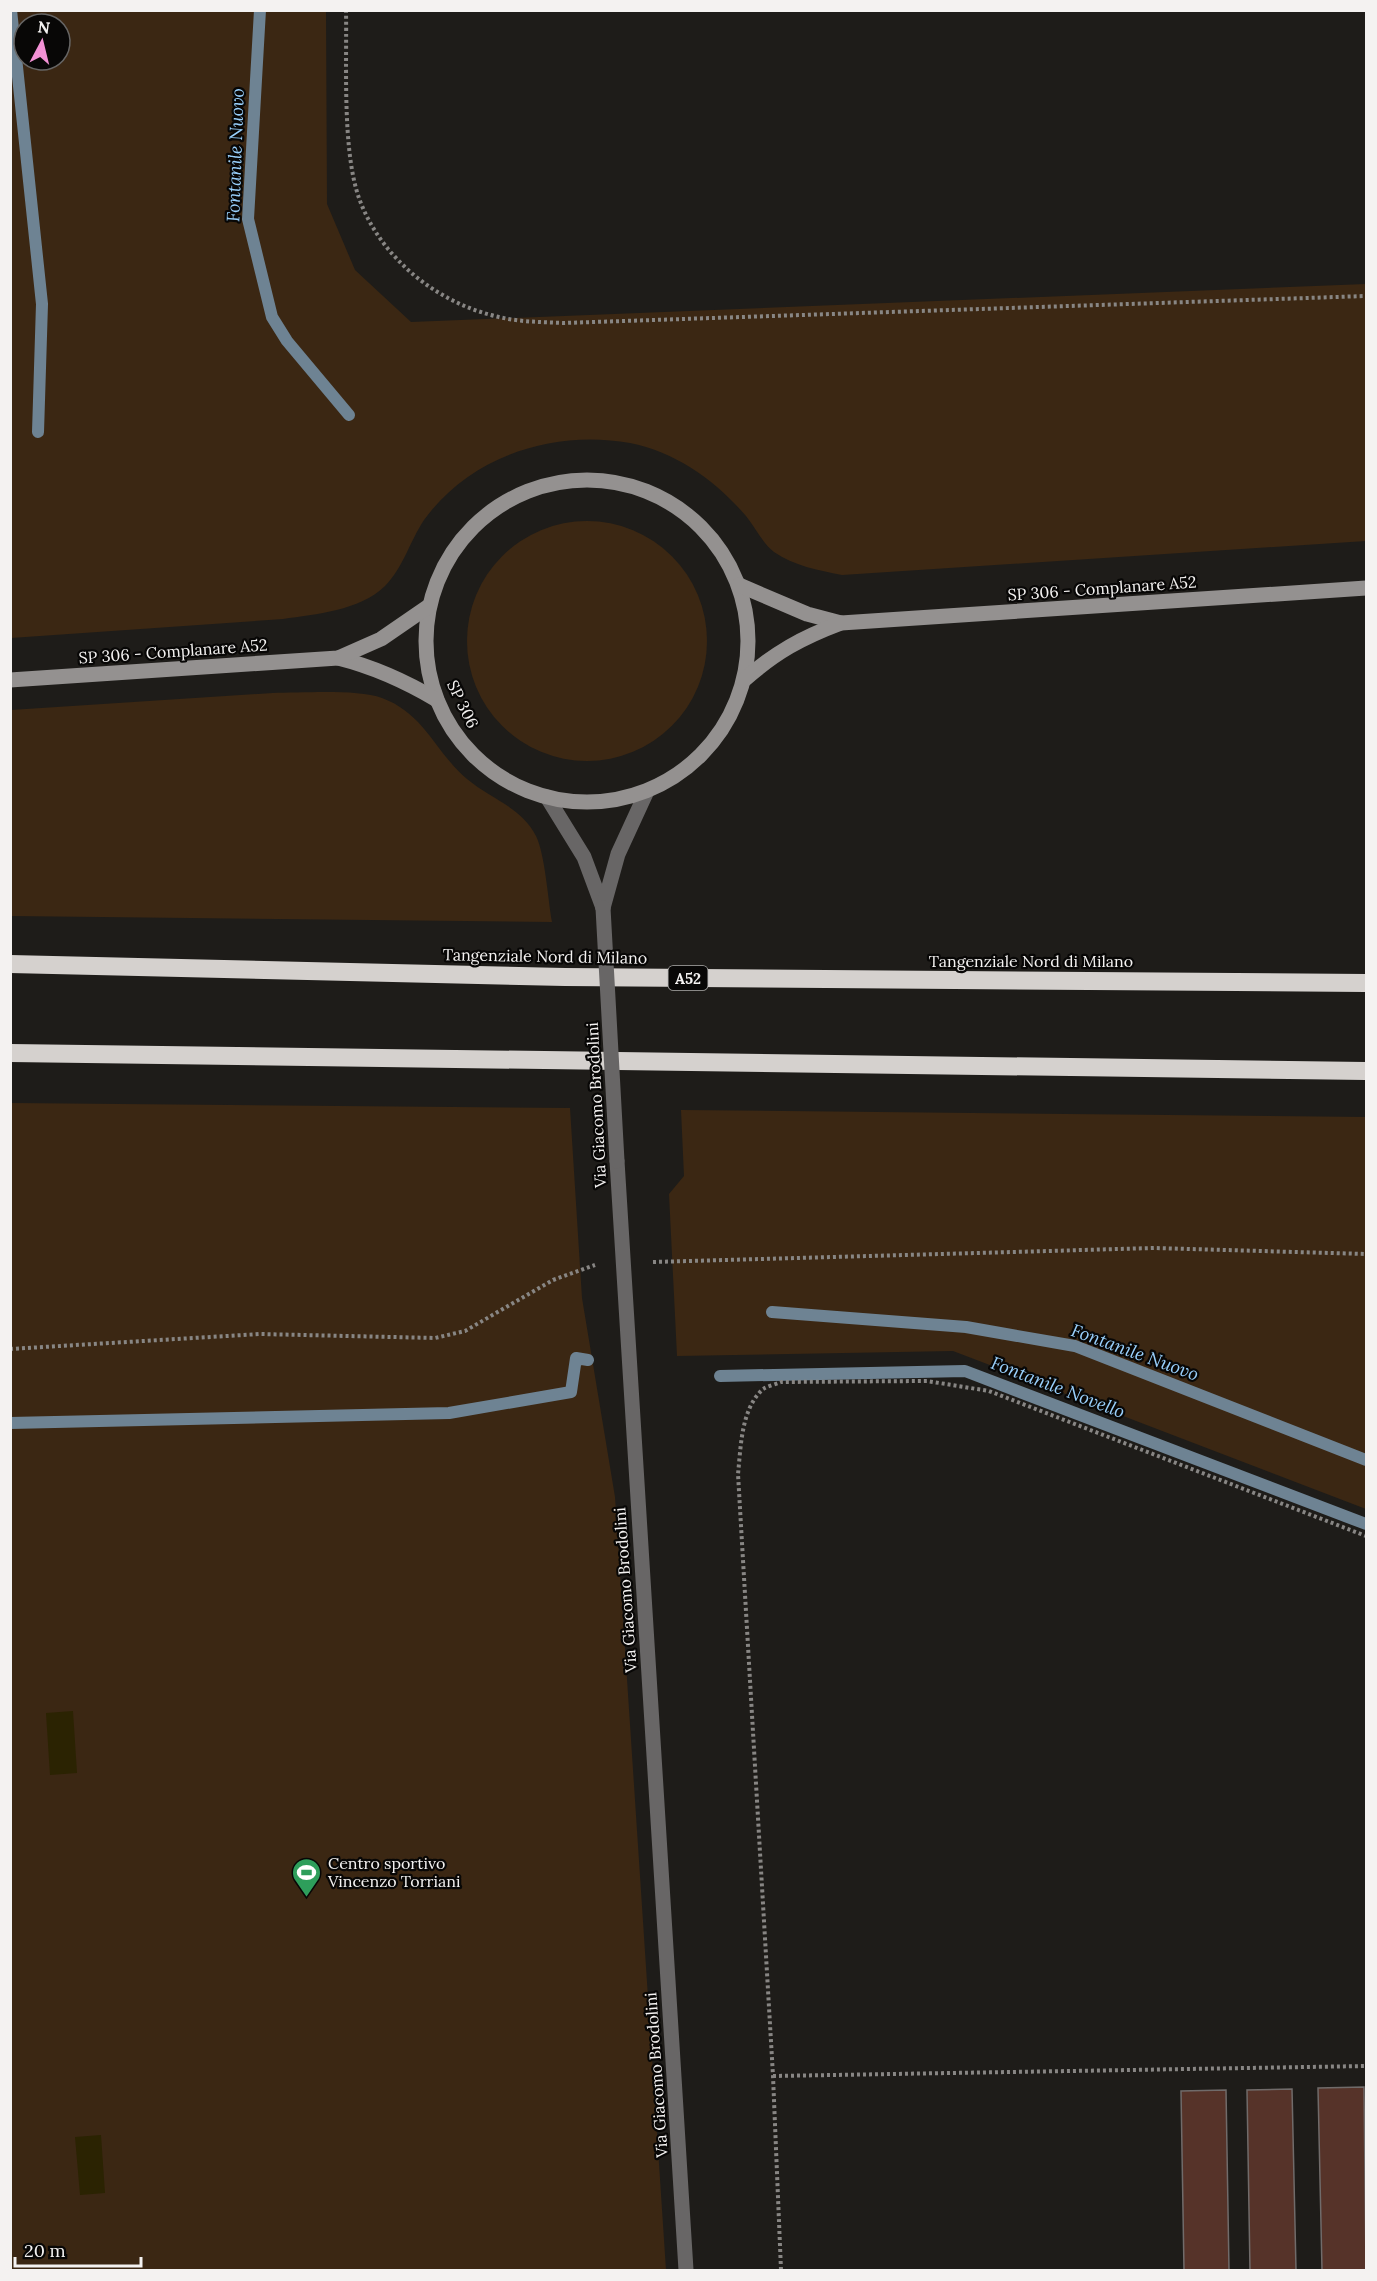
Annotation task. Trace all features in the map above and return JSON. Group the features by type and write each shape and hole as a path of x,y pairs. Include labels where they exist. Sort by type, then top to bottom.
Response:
{"highway":[{"name":"Tangenziale Nord di Milano","path":"10,964 565,977 1366,982"},
{"path":"10,1053 1366,1071"}],"main road":[{"name":"SP 306","path":"576,480 599,480 644,490 684,512 717,544 739,585 749,629 748,655 744,680 724,726 691,765 647,791 598,802 547,797 516,785 480,762 463,744 437,700 426,651 429,606 446,563 473,527 491,512 531,490 576,480"},
{"path":"739,585 807,614 841,624"},
{"name":"SP 306 - Complanare A52","path":"841,624 1366,588"},
{"path":"338,658 381,639 429,606"},
{"path":"744,680 779,651 808,635 841,624"},
{"path":"338,658 372,667 402,680 437,700"},
{"name":"SP 306 - Complanare A52","path":"10,680 338,658"}],"street":[{"name":"Via Giacomo Brodolini","path":"603,908 618,854 647,791"},
{"name":"Via Giacomo Brodolini","path":"547,797 584,857 603,908 686,2271"}],"path":[{"path":"346,10 349,148 358,197 374,230 398,260 426,284 458,303 490,315 528,322 564,323 1366,296"},
{"path":"652,1262 1155,1248 1366,1254"},
{"path":"10,1349 260,1334 435,1338 465,1331 553,1280 597,1264"},
{"path":"781,2271 773,2076 738,1474 743,1432 750,1408 764,1388 781,1382 927,1381 989,1391 1366,1536"},
{"path":"773,2076 1366,2066"}],"shaded area":[{"path":"11,10 326,11 327,204 355,270 411,322 1366,284 1366,541 842,575 798,564 774,552 766,545 746,516 722,491 694,470 663,453 630,443 572,440 544,444 516,452 489,464 465,479 443,498 424,520 397,571 375,594 337,610 283,619 11,638"},
{"path":"587,521 622,526 633,530 654,541 672,556 687,574 698,595 702,606 707,641 702,676 698,687 687,708 672,726 654,741 633,752 622,756 587,761 552,756 541,752 520,741 502,726 487,708 476,687 472,676 467,641 472,606 476,595 487,574 502,556 520,541 541,530 552,526"},
{"path":"344,692 371,695 397,705 409,714 467,779 514,810 530,826 542,854 552,922 11,916 11,710 273,693"},
{"name":"Centro sportivo Vincenzo Torriani","path":"11,1103 570,1108 582,1298 615,1497 666,2270 11,2270"},
{"path":"681,1110 1366,1117 1366,1509 953,1351 677,1356 669,1194 684,1176"}],"sand":[{"path":"73,1711 77,1773 50,1775 46,1713"},
{"path":"101,2135 105,2193 80,2195 75,2137"}],"building":[{"path":"1364,2087 1366,2270 1322,2270 1318,2088"},
{"path":"1292,2089 1296,2270 1250,2270 1247,2090"},
{"path":"1226,2090 1229,2270 1184,2270 1181,2091"}],"waterway":[{"path":"11,10 42,304 38,432"},
{"name":"Fontanile Nuovo","path":"260,10 248,219 272,317 287,341 349,415"},
{"name":"Fontanile Nuovo","path":"772,1312 966,1327 1075,1346 1366,1460"},
{"path":"10,1423 449,1413 571,1392 576,1358 588,1360"},
{"name":"Fontanile Novello","path":"720,1376 965,1371 1366,1524"}],"place":[{"name":"Centro sportivo Vincenzo Torriani","path":"307,1898"}]}
